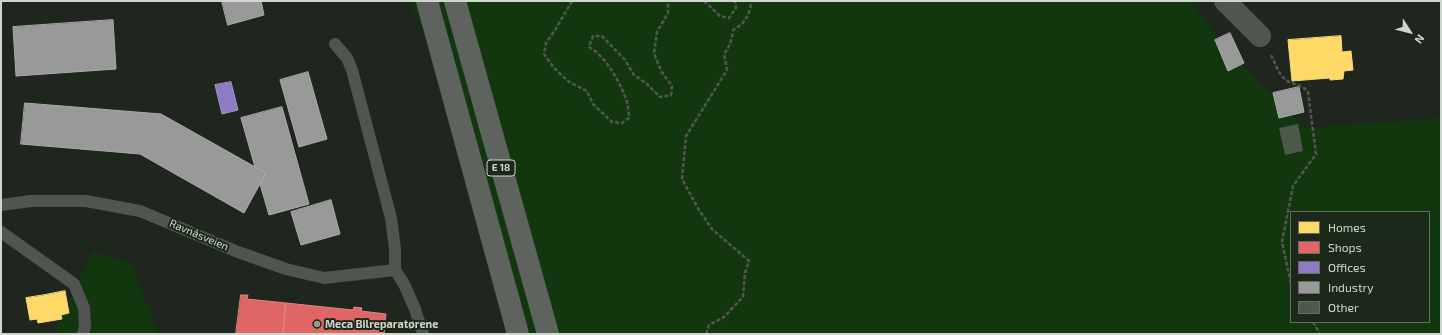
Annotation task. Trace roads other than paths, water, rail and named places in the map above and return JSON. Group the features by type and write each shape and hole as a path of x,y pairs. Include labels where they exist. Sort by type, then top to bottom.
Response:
{"highway":[{"name":"E 18","path":"427,1 518,334"},
{"name":"E 18","path":"455,1 548,334"}],"street":[{"path":"1225,1 1260,36"}],"lane":[{"path":"335,44 348,58 352,70 391,218 395,250 395,270 404,284 415,309 423,334"},
{"name":"Ravnåsveien","path":"1,205 31,200 86,201 140,211 252,257 286,269 324,278 395,270"},
{"path":"1,232 74,284 84,308 85,327 83,334"}],"place":[{"name":"Meca Bilreparatørene","path":"317,324"}]}
